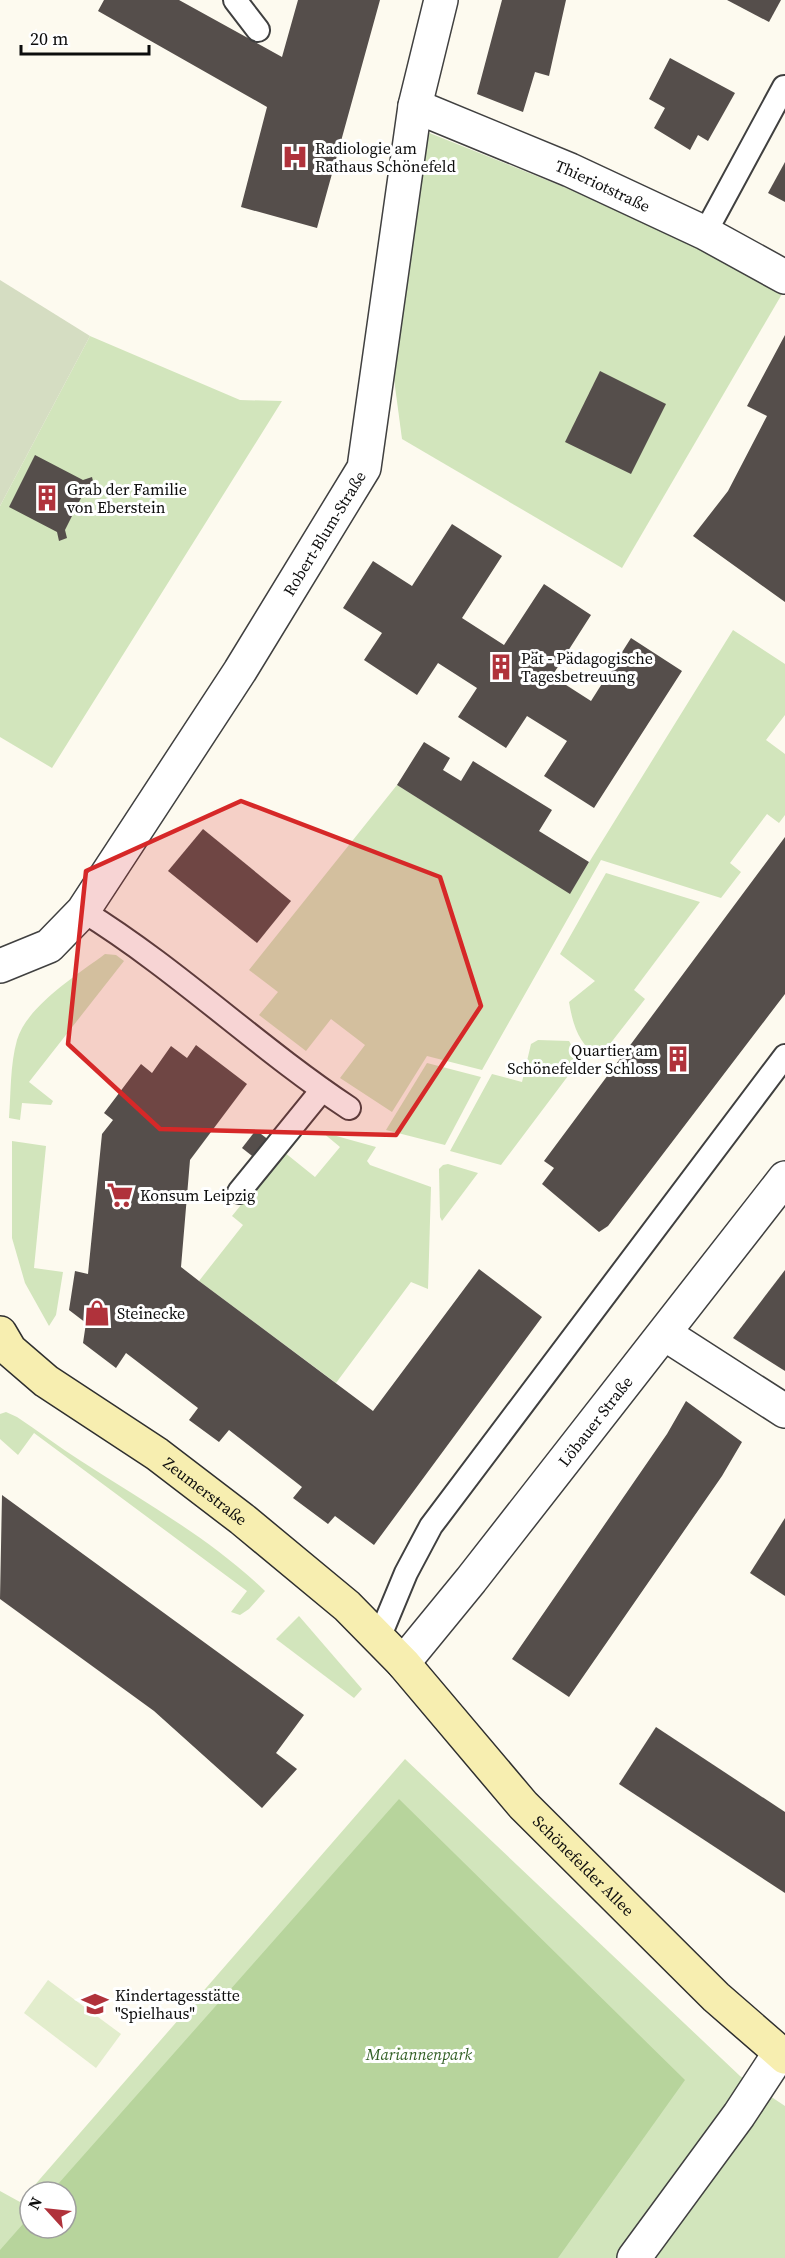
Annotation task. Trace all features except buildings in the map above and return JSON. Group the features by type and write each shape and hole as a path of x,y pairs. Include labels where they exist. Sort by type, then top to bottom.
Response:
{"main road":[{"name":"Zeumerstraße","path":"0,1333 10,1350 46,1380 157,1454 242,1519 347,1606 403,1663"},
{"name":"Schönefelder Allee","path":"403,1663 523,1805 708,1988 782,2055"}],"street":[{"name":"Robert-Blum-Straße","path":"0,966 49,946 83,911 240,671 364,468 415,106 441,0"},
{"name":"Thieriotstraße","path":"415,106 570,170 705,232 785,278"},
{"name":"Löbauer Straße","path":"403,1663 665,1334 785,1178"},
{"path":"665,1334 785,1411"},
{"name":"Schönefelder Allee","path":"634,2258 782,2055"}],"lane":[{"path":"235,0 258,30"},
{"path":"705,232 784,87"},
{"path":"83,911 106,925 190,987 322,1090 349,1108"},
{"path":"379,1638 406,1573 431,1526 785,1056"},
{"path":"239,1192 322,1090"}],"highlighted area":[{"path":"241,801 440,877 481,1006 396,1135 160,1129 68,1044 86,871"}],"green space":[{"path":"427,132 636,216 782,294 622,568 402,439 392,364"},
{"path":"0,280 90,336 0,506"},
{"path":"90,336 240,400 282,401 52,768 0,737 0,506"},
{"path":"733,630 785,664 785,715 766,740 785,754 785,815 779,823 767,814 730,863 741,872 721,898 601,860 482,1070 427,1056 392,1112 340,1078 365,1045 331,1019 306,1051 259,1015 278,992 249,970 397,785 570,893"},
{"path":"606,873 700,902 634,990 645,999 599,1058 586,1047 578,1034 569,1002 595,981 560,954"},
{"path":"105,954 116,955 124,961 29,1082 53,1101 51,1105 22,1103 20,1120 9,1118 13,1059 17,1040 23,1027 31,1015 54,992"},
{"path":"538,1040 569,1041 580,1060 501,1165 450,1151 492,1074 522,1082 531,1044"},
{"path":"427,1063 481,1077 445,1145 386,1130"},
{"path":"322,1132 376,1147 367,1161 370,1165 431,1187 428,1289 411,1282 336,1383 199,1281 243,1225 232,1216 284,1152 315,1177 340,1147"},
{"path":"12,1141 46,1146 34,1268 63,1272 56,1315 49,1326 25,1283 12,1238"},
{"path":"448,1164 478,1173 442,1221 439,1169"},
{"path":"6,1412 199,1537 265,1591 249,1609 240,1615 231,1612 247,1591 34,1433 18,1455 0,1439 0,1414"},
{"path":"299,1616 362,1689 354,1698 276,1639"},
{"name":"Mariannenpark","path":"405,1759 740,2076 785,2106 785,2258 0,2258 0,2191 18,2201 18,2240 78,2240 78,2180 39,2180"},
{"name":"Mariannenpark","path":"399,1799 685,2080 558,2258 0,2258 0,2250 18,2230 18,2240 78,2240 78,2180 62,2180"},
{"path":"48,1980 121,2034 96,2068 24,2013"}],"place":[{"name":"Radiologie am Rathaus Schönefeld","path":"295,157"},
{"name":"Grab der Familie von Eberstein","path":"47,498"},
{"name":"Pät - Pädagogische Tagesbetreuung","path":"501,667"},
{"name":"Quartier am Schönefelder Schloss","path":"678,1059"},
{"name":"Konsum Leipzig","path":"120,1195"},
{"name":"Steinecke","path":"97,1313"},
{"name":"Kindertagesstätte \"Spielhaus\"","path":"95,2004"}]}
